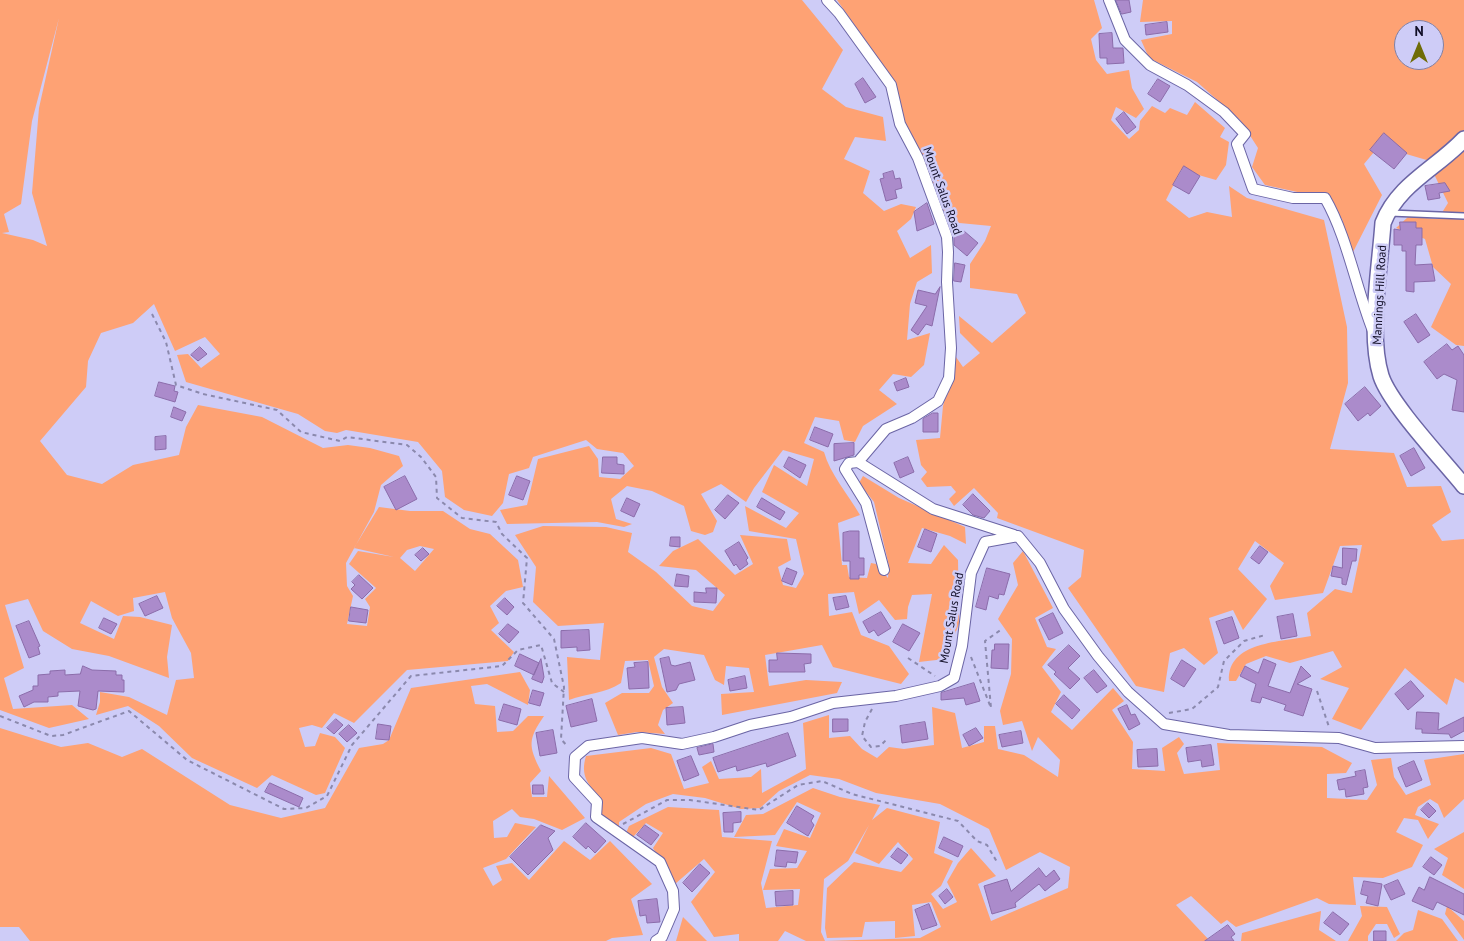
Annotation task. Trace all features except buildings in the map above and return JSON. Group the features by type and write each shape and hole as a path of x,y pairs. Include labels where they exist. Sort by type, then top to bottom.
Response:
{"main road":[{"name":"Mannings Hill Road","path":"1464,139 1451,152 1401,192 1387,213 1383,223 1375,338 1381,376 1390,396 1464,486"}],"street":[{"name":"Mount Salus Road","path":"827,0 839,13 891,85 900,124 918,158 947,237 947,282 951,348 949,378 938,401 912,418 886,429 858,462 849,463 845,469 866,503 884,570"},
{"path":"1109,0 1126,40 1150,65 1202,96 1224,112 1245,134 1238,144 1252,189 1293,198 1325,198 1338,220 1362,302 1375,338"},
{"path":"858,462 933,509 1018,536 1040,563 1064,609 1098,656 1128,692 1164,724 1229,734 1333,738 1375,748 1464,746"},
{"name":"Mount Salus Road","path":"946,683 954,678 962,646 971,573 985,542 1018,536"},
{"path":"656,941 662,937 674,909 673,891 660,862 596,817 597,802 574,777 575,757 588,746 642,738 682,744 714,738 750,724 791,718 833,704 878,698 931,688 946,683"}],"lane":[{"path":"1387,213 1464,216"}],"path":[{"path":"152,314 166,342 176,385 203,394 277,410 301,432 340,441 347,437 407,445 421,457 436,477 437,498 462,518 496,522 502,534 527,558 523,603 554,639 564,692 562,740 575,757"},
{"path":"971,656 991,708 985,641 1002,629"},
{"path":"1154,716 1192,709 1218,687 1224,661 1244,641 1264,635"},
{"path":"0,716 51,736 63,734 130,711 187,760 284,809 306,808 327,796 352,745 411,676 502,666 518,650 541,644 552,683 564,692"},
{"path":"908,658 946,683"},
{"path":"1317,691 1333,738"},
{"path":"878,698 864,722 862,736 870,747 880,746 887,739"},
{"path":"620,835 623,823 667,800 690,800 759,810 798,785 822,780 852,794 958,821 977,841 988,845 997,862"}],"shaded area":[{"path":"0,0 802,0 843,50 822,89 846,107 883,117 886,141 855,137 844,159 870,171 863,193 884,211 901,204 916,207 911,219 897,231 910,258 931,245 932,273 917,282 910,304 907,340 930,333 924,365 911,377 893,374 879,390 897,404 863,426 855,442 844,440 839,421 815,417 804,443 824,452 835,476 860,515 838,523 842,565 847,565 849,577 867,578 871,563 876,564 888,578 889,566 874,502 859,483 863,476 899,498 965,527 966,544 950,536 922,528 908,563 931,564 944,545 958,560 959,624 945,659 919,662 932,594 912,595 907,619 895,620 879,600 859,614 854,592 828,594 829,616 852,612 861,635 889,646 909,674 901,684 833,667 822,645 765,655 769,686 806,680 842,682 837,693 722,715 721,694 754,692 749,668 726,666 724,685 715,680 704,655 664,649 654,657 662,687 673,703 663,710 658,725 665,734 637,732 618,735 605,703 622,693 649,693 654,686 648,660 625,661 621,683 609,689 569,700 567,657 600,660 604,623 558,626 533,602 536,567 515,535 543,526 606,527 632,533 628,552 656,572 692,606 713,611 725,595 696,570 659,566 673,551 698,539 735,575 753,564 740,535 787,539 791,560 778,567 783,585 796,588 804,574 796,539 749,531 745,506 786,528 799,513 762,492 774,465 807,486 814,459 783,450 754,488 746,502 721,484 701,494 717,521 713,532 705,535 691,531 684,506 652,491 627,486 611,499 616,519 632,524 624,527 597,522 507,524 500,510 527,505 538,459 589,446 598,459 599,477 620,479 634,466 623,453 597,449 586,440 533,457 529,468 509,474 503,503 492,516 464,510 445,497 442,471 418,442 346,430 337,433 325,431 298,414 186,382 177,355 188,354 201,368 220,354 205,337 175,351 154,304 133,323 101,333 88,361 86,387 40,441 67,475 102,484 133,465 179,455 186,427 198,405 262,417 323,448 348,445 370,448 399,456 403,466 381,485 374,512 356,544 379,507 410,511 443,511 470,529 490,534 518,560 523,587 506,591 490,606 499,623 491,630 514,652 508,661 407,670 354,723 334,713 322,728 312,725 299,728 305,747 315,746 320,733 335,737 345,748 325,793 316,795 272,775 257,788 192,758 159,726 128,706 96,715 100,702 100,692 129,697 167,715 176,680 194,678 191,653 172,618 165,592 133,598 134,611 118,616 91,601 80,623 114,639 123,616 140,617 172,625 167,657 169,678 109,656 72,649 43,631 28,599 5,605 24,668 4,678 13,709 72,705 89,719 49,728 0,710","holes":["59,18 39,108 32,193 47,246 33,240 2,233 9,232 4,214 21,204 32,121","420,546 434,549 415,571 400,558 407,550","354,548 394,557 358,551 349,564 376,588 365,599 370,607 367,626 347,624 353,596 347,586 346,563"]},
{"path":"837,0 1094,0 1102,28 1091,39 1096,60 1107,74 1129,70 1132,88 1144,109 1136,118 1116,107 1111,120 1129,139 1139,130 1140,121 1152,106 1165,113 1170,108 1187,115 1195,102 1225,128 1220,137 1229,142 1226,165 1216,180 1181,170 1166,200 1189,218 1207,212 1232,217 1229,186 1247,198 1324,220 1347,327 1348,383 1330,449 1394,453 1407,487 1441,486 1451,512 1432,525 1442,541 1464,539 1464,683 1455,678 1447,705 1405,668 1361,730 1332,719 1349,688 1320,679 1342,667 1333,651 1290,663 1266,656 1246,664 1236,681 1229,681 1231,668 1237,658 1246,651 1272,642 1311,636 1307,613 1335,589 1352,593 1362,545 1340,546 1323,593 1275,600 1270,586 1284,563 1255,541 1238,569 1267,599 1243,630 1233,610 1209,618 1218,653 1204,665 1184,648 1170,653 1164,692 1136,686 1068,588 1081,577 1084,550 997,518 998,513 974,488 954,506 949,499 956,492 951,486 927,487 921,479 927,472 921,465 916,440 940,438 943,406 956,357 963,367 980,353 960,333 959,316 992,343 1026,313 1017,294 970,288 970,264 985,241 991,226 949,222 903,119 895,83"},
{"path":"1143,0 1464,0 1464,133 1430,161 1379,146 1364,164 1382,195 1352,254 1342,219 1325,198 1265,185 1252,167 1258,148 1240,120 1197,82 1149,58 1141,40 1172,34 1172,21 1140,22"},
{"path":"1464,142 1464,346 1456,345 1431,327 1451,284 1433,267 1425,239 1396,228 1408,217 1438,219 1448,203 1433,172"},
{"path":"1023,551 1053,608 1035,618 1047,647 1056,649 1042,667 1061,692 1051,712 1072,730 1113,688 1124,701 1112,710 1133,742 1132,769 1165,771 1162,748 1179,737 1184,744 1177,753 1184,774 1220,770 1217,743 1322,747 1352,763 1346,773 1327,774 1327,798 1367,800 1377,785 1371,760 1391,758 1394,777 1406,795 1431,785 1424,760 1464,754 1464,799 1444,818 1438,804 1430,799 1418,807 1415,815 1439,824 1428,839 1418,820 1404,818 1396,832 1423,845 1412,867 1383,878 1353,877 1356,905 1329,904 1317,898 1236,927 1227,920 1221,924 1191,896 1176,905 1210,941 825,941 806,941 785,931 778,941 739,941 739,934 714,937 691,902 715,872 704,859 675,884 653,848 663,833 646,823 633,837 626,833 629,826 668,807 719,810 722,837 772,841 761,883 766,908 798,905 800,889 763,890 770,869 797,868 807,851 776,846 784,829 810,838 821,813 797,802 775,835 734,837 746,815 763,814 813,788 840,797 880,805 872,820 887,808 940,822 934,853 953,861 941,886 931,894 943,909 957,902 947,882 958,863 971,848 996,876 978,884 991,921 1068,888 1070,867 1040,852 1006,870 989,829 940,804 876,793 839,779 810,775 779,791 760,808 741,809 705,798 673,794 646,804 619,822 619,828 600,815 601,799 586,779 584,763 586,756 651,748 671,754 684,789 709,783 702,767 711,761 719,779 751,777 761,769 762,793 806,769 803,723 829,715 829,738 850,736 862,749 877,758 889,747 904,749 934,745 932,707 955,713 962,748 984,742 984,726 995,726 998,749 1024,755 1058,777 1060,760 1038,737 1032,751 1022,721 1003,725 1000,711 1011,674 1012,639 998,619 1018,585 1013,563","holes":["869,825 855,853 879,864 898,842 913,859 901,872 854,862 827,888 825,928 827,938 862,937 865,922 895,921 895,938 915,936 912,905 931,902 941,927 920,938 825,941 821,932 824,879 848,861"]},
{"path":"520,672 530,690 528,705 487,684 471,686 475,704 495,706 497,732 513,731 528,716 544,716 535,731 532,743 532,749 541,771 530,783 532,797 547,797 549,776 585,818 562,830 534,819 520,817 512,809 493,821 494,838 507,837 515,823 536,827 506,859 483,868 493,886 502,880 496,866 512,863 529,880 564,841 590,860 610,841 652,884 631,899 643,935 612,938 606,941 30,941 19,927 0,927 0,728 61,747 88,743 122,757 142,749 230,805 281,818 325,808 359,748 383,744 389,740 411,688"},
{"path":"1464,832 1464,889 1442,875 1448,858 1434,849"},
{"path":"1360,906 1387,907 1400,934 1394,938 1387,924 1376,924 1368,936 1368,941 1348,941 1362,916"},
{"path":"1447,906 1464,921 1464,940 1445,914"},
{"path":"1418,910 1442,919 1458,941 1396,941 1404,933 1413,930"},
{"path":"1321,911 1319,930 1336,941 1241,941 1242,933"},
{"path":"683,917 707,941 676,941"}]}
